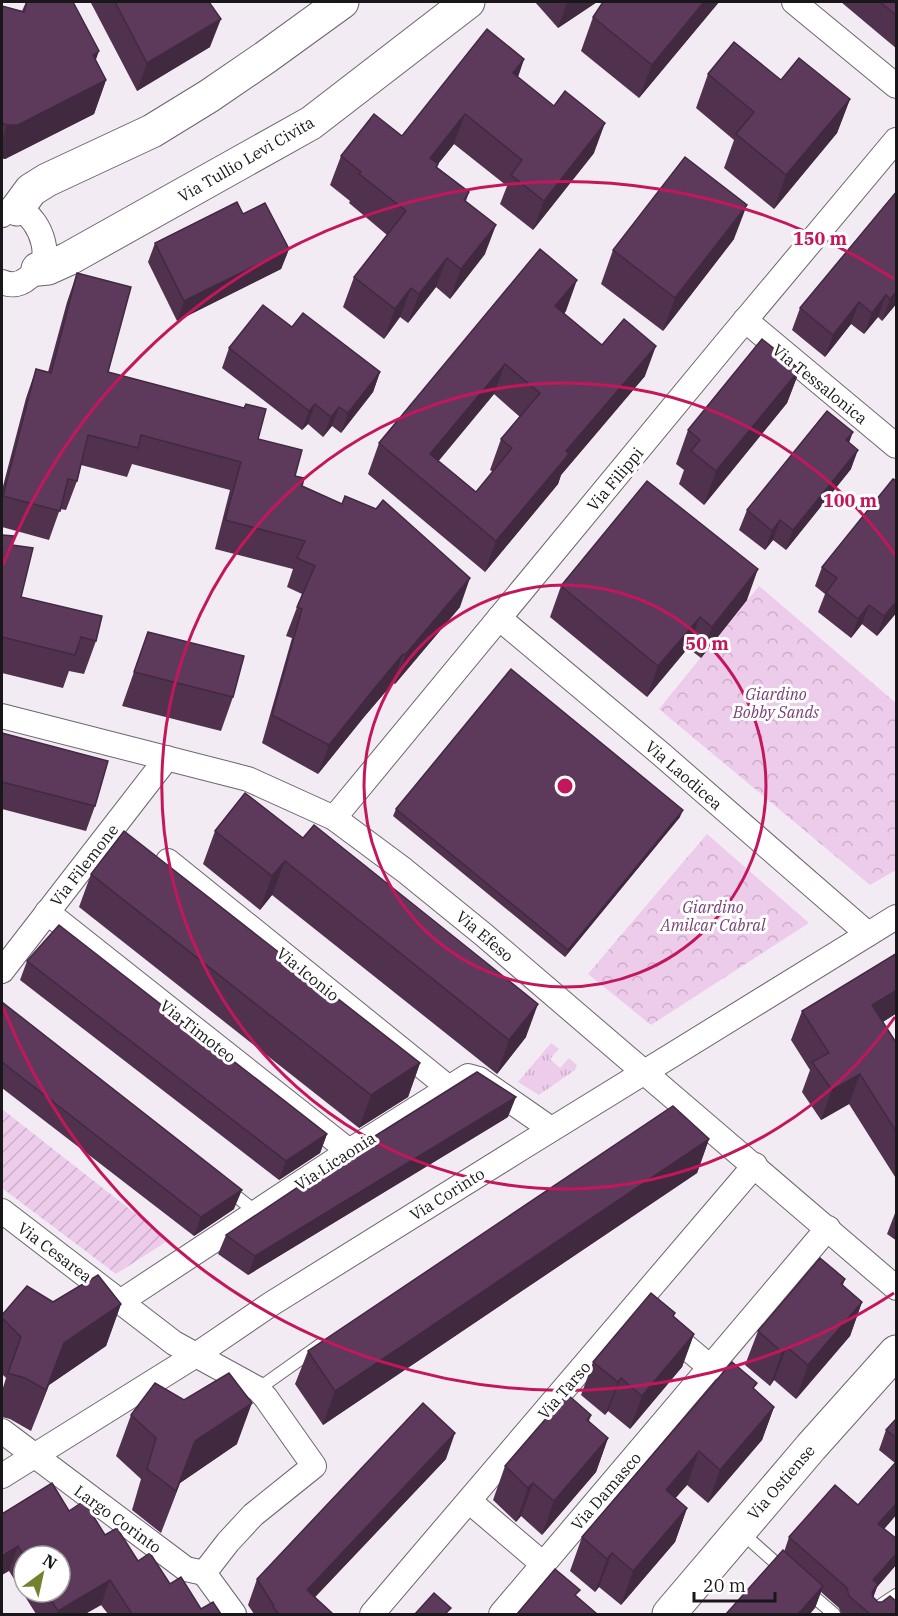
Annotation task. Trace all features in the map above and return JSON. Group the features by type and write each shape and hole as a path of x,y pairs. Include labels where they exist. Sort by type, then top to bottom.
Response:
{"street":[{"path":"7,210 47,180 171,119 266,57 342,2"},
{"name":"Via Tullio Levi Civita","path":"38,269 48,268 68,259 311,123 468,2"},
{"path":"794,2 897,86"},
{"name":"Via Filippi","path":"334,818 745,320 897,140"},
{"path":"4,287 24,281 38,269 44,260 44,245 29,214 7,210"},
{"name":"Via Tessalonica","path":"745,320 897,446"},
{"name":"Via Laodicea","path":"499,618 670,762 868,934"},
{"name":"Via Efeso","path":"2,716 248,779 334,818 404,870 484,935 646,1072 678,1111 755,1165 897,1288"},
{"name":"Via Filemone","path":"5,960 47,912 168,759"},
{"name":"Via Iconio","path":"168,861 449,1088"},
{"name":"Via Timoteo","path":"47,912 349,1151"},
{"name":"Via Corinto","path":"2,1476 551,1129 897,917"},
{"name":"Via Licaonia","path":"120,1302 349,1151 468,1076 479,1079 551,1129"},
{"name":"Via Tarso","path":"372,1614 755,1165"},
{"name":"Via Cesarea","path":"2,1211 174,1343 196,1355"},
{"name":"Via Damasco","path":"501,1614 828,1228"},
{"path":"636,1306 711,1368"},
{"path":"196,1355 258,1389 314,1466 253,1515 204,1573 234,1614"},
{"name":"Via Ostiense","path":"669,1614 810,1447 889,1365"},
{"name":"Largo Corinto","path":"2,1431 186,1569 204,1573"},
{"path":"469,1501 543,1564"}],"lane":[{"path":"217,1181 256,1212"},
{"path":"258,1389 332,1337"},
{"path":"739,1530 834,1614"},
{"path":"873,1614 881,1605 897,1595"}],"green space":[{"name":"Giardino Bobby Sands","path":"759,586 896,703 896,870 870,885 659,709"},
{"name":"Giardino Amilcar Cabral","path":"707,834 809,923 651,1025 588,974"},
{"path":"551,1043 559,1049 550,1059 560,1068 569,1058 577,1065 575,1070 539,1095 518,1082"},
{"path":"2,1109 169,1240 116,1274 2,1188"}],"building":[{"path":"27,2 73,2 99,51 93,55 106,80 18,125 7,125 2,123 2,6 24,12"},
{"path":"115,2 209,2 221,19 147,63"},
{"path":"603,2 704,2 652,65 593,17"},
{"path":"880,2 897,2 897,16"},
{"path":"487,29 524,59 513,73 554,106 565,91 605,123 544,201 511,175 522,160 465,114 430,158 438,164 436,167 469,192 464,200 496,225 461,269 447,258 419,294 411,288 395,309 354,277 406,211 359,174 361,172 341,156 374,114 402,136"},
{"path":"734,42 781,80 799,58 850,99 786,175 736,134 754,112 708,74"},
{"path":"685,157 747,205 675,298 613,250"},
{"path":"897,191 897,291 890,299 886,295 872,313 859,302 833,335 800,308"},
{"path":"237,202 243,214 265,203 289,249 184,301 155,243"},
{"path":"540,249 577,280 555,306 602,345 624,319 656,346 566,451 569,454 496,541 379,443","holes":["505,364 540,393 501,439 512,448 476,492 430,454"]},
{"path":"77,273 131,287 108,372 244,408 246,404 266,409 258,439 302,450 295,476 304,478 302,486 342,504 345,496 376,509 383,500 470,578 405,655 403,654 329,745 272,715 302,609 297,607 315,566 297,558 305,541 225,520 241,462 141,435 138,448 88,435 77,481 68,479 60,511 3,496 36,369 51,373"},
{"path":"263,305 292,327 303,313 380,372 348,413 339,407 331,417 315,404 309,411 229,348"},
{"path":"762,339 800,369 716,471 691,451 700,440 688,430"},
{"path":"827,411 853,432 846,440 858,450 793,530 780,520 772,531 747,510"},
{"path":"893,479 897,481 897,601 884,616 869,605 858,619 826,593 837,578 822,567"},
{"path":"647,481 758,569 712,627 700,617 658,666 561,586"},
{"path":"2,535 14,536 12,545 33,548 21,597 102,616 96,641 81,637 75,655 2,637"},
{"path":"148,632 244,656 233,697 134,672"},
{"path":"511,669 683,810 568,950 396,809"},
{"path":"2,733 108,761 95,806 2,782"},
{"path":"245,793 303,838 314,825 538,1004 509,1040 285,861 272,876 215,831"},
{"path":"124,831 420,1063 371,1095 91,874"},
{"path":"59,925 327,1134 286,1161 27,961"},
{"path":"897,953 897,990 872,1005 897,1044 897,1133 860,1074 832,1090 812,1062 829,1053 802,1011"},
{"path":"2,1002 242,1190 201,1217 2,1062"},
{"path":"477,1072 516,1097 255,1256 226,1235 364,1143"},
{"path":"673,1106 709,1139 335,1391 308,1351"},
{"path":"820,1258 845,1279 841,1284 862,1302 808,1365 787,1347 782,1352 758,1331"},
{"path":"98,1275 121,1304 64,1343 46,1390 25,1378 8,1373 21,1337 2,1318 2,1315 27,1286 53,1302"},
{"path":"651,1293 675,1313 673,1316 694,1334 642,1396 621,1378 618,1382 593,1362"},
{"path":"732,1362 757,1383 753,1388 774,1407 720,1470 699,1451 666,1490 687,1508 633,1571 612,1553 607,1559 582,1537"},
{"path":"229,1373 252,1403 195,1441 176,1491 147,1469 156,1438 131,1415 155,1383 184,1400"},
{"path":"567,1394 591,1415 587,1420 608,1438 554,1501 533,1483 528,1488 505,1466"},
{"path":"423,1403 455,1433 307,1590 333,1614 279,1614 257,1579"},
{"path":"897,1418 897,1438 886,1430"},
{"path":"897,1461 897,1503 878,1524 897,1539 897,1553 873,1580 878,1584 872,1592 878,1602 890,1596 897,1602 897,1614 870,1614 849,1596 847,1588 789,1537 835,1485 858,1505"},
{"path":"52,1483 69,1511 84,1501 105,1535 117,1528 138,1561 150,1553 170,1584 181,1577 201,1609 213,1602 221,1614 132,1614 110,1580 72,1603 72,1544 12,1544 12,1550 2,1556 2,1514"},
{"path":"783,1550 823,1586 798,1614 726,1614"},
{"path":"555,1569 580,1590 575,1595 597,1614 517,1614"},
{"path":"434,1593 451,1608 445,1614 415,1614"},
{"path":"54,1604 70,1604 58,1611"}]}
